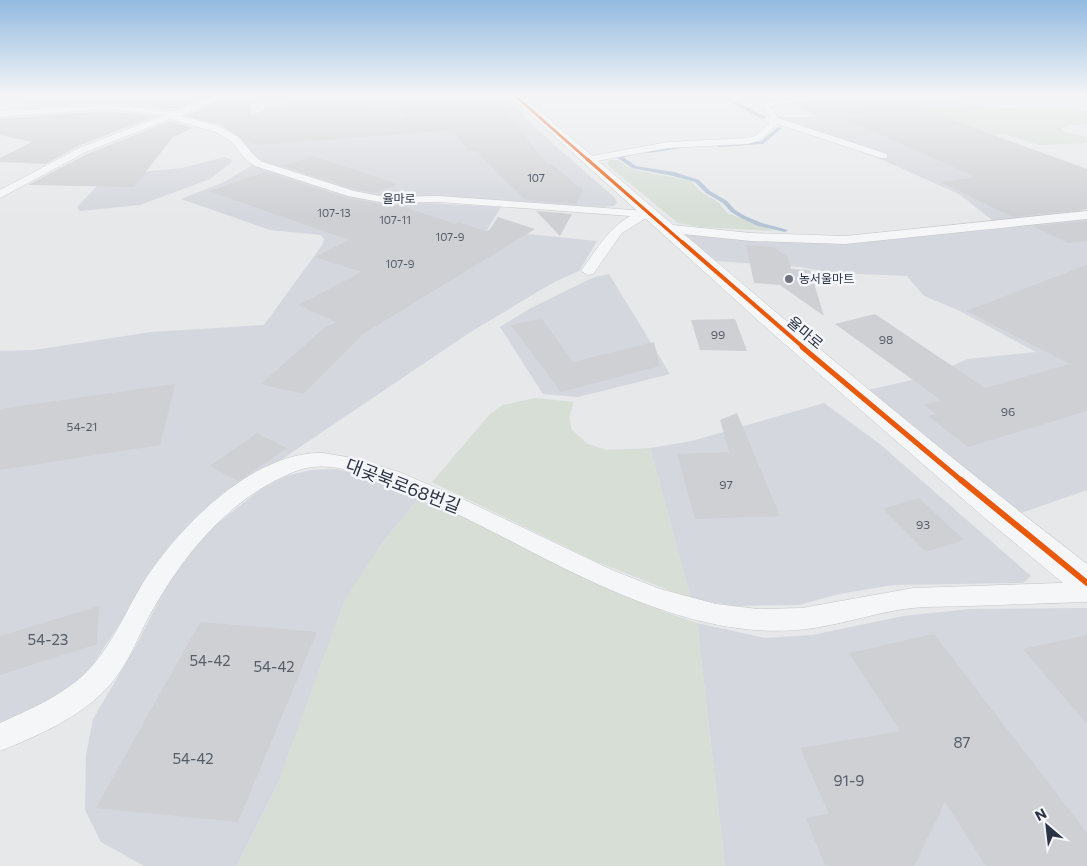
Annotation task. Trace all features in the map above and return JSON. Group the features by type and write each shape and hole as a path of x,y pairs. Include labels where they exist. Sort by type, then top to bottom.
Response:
{"street":[{"name":"율마로","path":"558,134 655,221 990,505 1087,583"}],"lane":[{"path":"0,195 24,179 81,150 123,134"},
{"name":"율마로","path":"226,134 240,145 248,159 352,194 385,200 439,199 655,221"},
{"path":"586,160 668,145 754,140 761,134"},
{"path":"818,134 884,156"},
{"path":"588,271 616,229 628,221 655,221 751,237 845,240 1087,215"},
{"name":"대곶북로68번길","path":"0,737 70,702 97,680 116,654 163,570 182,544 206,518 232,498 267,476 292,465 320,459 366,468 433,493 584,568 649,595 703,612 753,621"},
{"path":"753,621 803,619 879,603 916,598 1087,592"}],"shaded area":[{"path":"234,134 543,134 615,198 617,203 613,206 601,207 417,196 386,198 364,194 256,159 239,137"},
{"path":"809,134 929,134 1083,211 1000,221 992,220 959,194 869,154"},
{"path":"953,134 998,134 962,137"},
{"path":"1005,134 1076,134 1087,137 1087,143 1039,145"},
{"path":"225,157 233,161 210,179 140,205 80,211 77,207 108,175 182,168"},
{"path":"610,160 618,160 635,170 691,181 700,191 719,203 727,213 774,231 700,227 678,223 609,166 607,163"},
{"path":"253,165 369,200 501,207 487,230 597,241 579,271 554,282 469,333 199,515 173,543 88,672 62,694 0,726 0,351 34,350 151,332 264,325 323,244 324,239 321,235 270,230 181,199 224,182"},
{"path":"1087,216 1087,490 1021,513 868,390 925,377 968,359 1036,352 958,310 924,296 907,276 833,273 801,267 715,261 682,232 849,243"},
{"path":"609,274 670,374 578,397 543,394 500,327 531,308 592,278"},
{"path":"535,398 574,402 569,417 572,430 588,444 607,450 650,448 691,599 595,561 432,482 490,414 503,405"},
{"path":"824,403 881,445 1031,576 1023,583 893,585 839,594 799,605 736,606 691,599 650,448 692,441"},
{"path":"336,469 364,475 421,495 380,546 276,788 237,866 144,866 101,842 85,810 86,755 93,719 136,646 174,571 204,534 261,489 286,476 311,470"},
{"path":"421,495 591,581 697,623 725,866 237,866 276,788 344,601 380,546"},
{"path":"1087,608 1087,866 725,866 697,623 765,638 812,635 903,616 970,609"}],"building":[{"path":"108,134 78,146 46,164 0,162 0,158 32,142 0,135"},
{"path":"136,134 179,134 173,137 134,187 28,185 87,154"},
{"path":"235,134 396,134 258,145 245,141"},
{"path":"456,134 523,134 547,164 551,164 583,190 576,204 525,200 476,151 468,151"},
{"path":"880,134 992,134 1087,169 1087,209 1013,217 940,182 976,177"},
{"path":"313,156 398,184 374,193 354,189 282,166"},
{"path":"266,172 347,198 385,205 398,205 455,224 458,222 488,232 498,217 535,229 363,334 303,394 261,384 324,328 336,322 298,305 362,272 315,257 349,240 209,191"},
{"path":"536,211 572,214 560,236"},
{"path":"1087,221 1087,241 1068,243 1033,226"},
{"path":"746,245 773,247 788,257 791,269 810,270 824,316 780,285 754,283"},
{"path":"1087,265 1087,411 968,447 928,416 936,414 924,405 941,400 835,324 875,314 985,388 1070,364 966,311"},
{"path":"542,319 573,362 654,342 660,366 561,392 511,325"},
{"path":"735,319 747,351 700,350 691,320"},
{"path":"175,384 160,445 0,470 0,409"},
{"path":"737,413 780,516 695,519 677,454 728,452 730,455 720,420"},
{"path":"257,433 287,448 238,481 210,466"},
{"path":"919,498 964,540 926,552 883,509"},
{"path":"99,606 97,644 0,675 0,636"},
{"path":"200,622 317,632 238,822 96,808"},
{"path":"934,634 1087,833 1087,866 986,866 945,802 914,866 825,866 806,818 829,814 800,748 900,731 849,653"},
{"path":"1087,635 1087,724 1023,649"}],"waterway":[{"path":"718,145 761,143 772,134"},
{"path":"648,151 686,146"},
{"path":"631,154 619,157 634,167 674,174 697,181 708,192 725,202 733,211 743,217 760,225 785,230"}],"cycle path":[{"path":"559,134 779,327 997,511 1087,583"}],"place":[{"name":"농서울마트","path":"789,279"}]}
